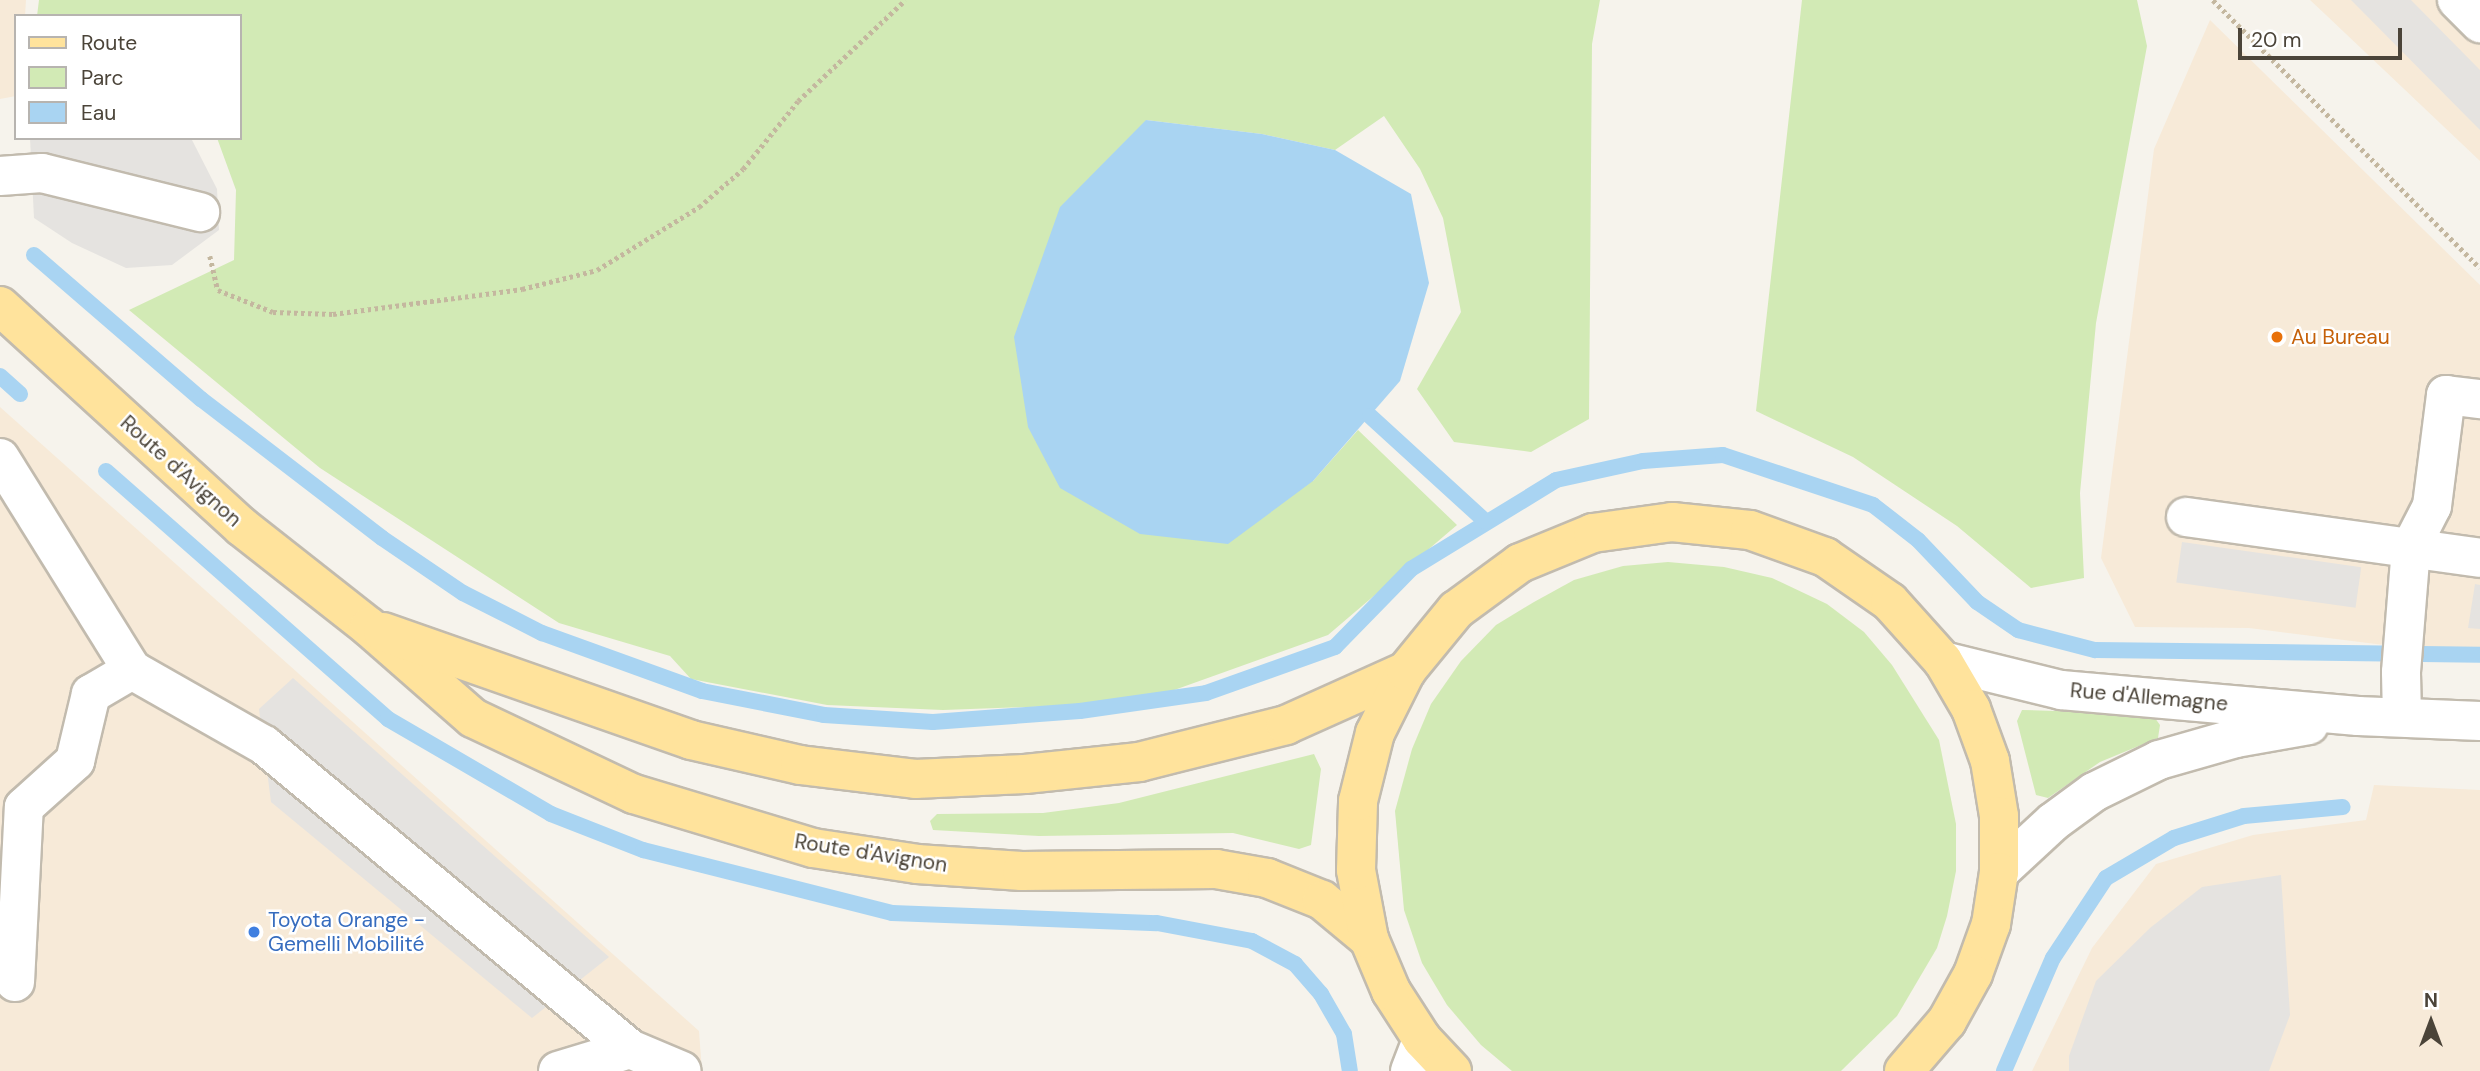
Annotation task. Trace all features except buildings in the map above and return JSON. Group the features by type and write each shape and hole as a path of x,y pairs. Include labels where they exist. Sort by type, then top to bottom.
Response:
{"main road":[{"name":"Route d'Avignon","path":"0,306 242,527 369,627 473,718 634,794 813,848 917,864 1022,871 1216,869 1267,878 1322,900 1369,939"},
{"path":"1452,1071 1416,1055 1369,939 1356,870 1358,801 1375,733 1406,671 1456,610 1520,563 1593,533 1672,522 1750,530 1825,557 1890,602 1943,660 1971,709 1990,761 1999,816 1999,872 1991,925 1973,974 1947,1021 1911,1068"},
{"name":"Route d'Avignon","path":"369,627 691,740 800,765 915,779 1025,774 1139,762 1286,725 1406,671"}],"street":[{"path":"2457,0 2480,23"},
{"path":"0,176 42,173 200,212"},
{"path":"2402,717 2401,673 2411,547 2432,506 2446,395 2480,399"},
{"path":"0,458 132,670 264,745 630,1049 682,1071"},
{"path":"2186,517 2480,558"},
{"name":"Rue d'Allemagne","path":"1943,660 2061,690 2358,716 2480,721"},
{"path":"15,982 24,807 75,761 91,694 132,670"},
{"name":"Rue d'Allemagne","path":"1999,872 2053,822 2094,792 2159,760 2236,737 2358,716"},
{"path":"558,1071 630,1049"}],"path":[{"path":"200,212 218,290 273,312 333,314 522,289 597,270 699,207 743,169 798,102 905,0"},
{"path":"2213,0 2480,268"}],"shaded area":[{"path":"0,0 26,0 25,14 14,14 14,96 0,99"},
{"path":"2310,0 2480,0 2480,161 2326,15"},
{"path":"2351,0 2411,0 2480,70 2480,130"},
{"path":"2210,20 2480,285 2480,657 2249,628 2135,627 2101,558 2154,149"},
{"path":"30,140 192,140 217,189 219,230 172,265 126,268 72,243 34,218"},
{"path":"0,407 699,1031 702,1071 0,1071"},
{"path":"2182,542 2361,567 2356,608 2176,583"},
{"path":"2475,584 2480,585 2480,629 2468,628"},
{"path":"293,678 609,957 532,1018 271,802 259,709"},
{"path":"2374,785 2480,790 2480,1071 2032,1071 2092,948 2156,864 2253,835 2366,820"},
{"path":"2281,875 2290,1015 2269,1071 2069,1071 2069,1056 2096,981 2150,928 2202,887"}],"green space":[{"path":"39,0 1600,0 1592,44 1589,419 1531,452 1454,442 1417,389 1461,312 1443,218 1420,169 1384,116 1335,150 1262,134 1146,120 1313,481 1358,430 1457,525 1328,635 1138,703 943,710 827,705 691,679 670,656 559,623 320,468 129,310 234,260 236,190 218,140 242,140 242,14 37,14"},
{"path":"1802,0 2137,0 2147,46 2096,323 2080,493 2084,578 2031,588 1957,526 1853,457 1756,411"},
{"path":"1668,562 1724,567 1772,578 1827,604 1864,632 1892,665 1939,740 1956,824 1956,871 1947,916 1937,948 1897,1016 1841,1071 1512,1071 1481,1045 1447,1005 1422,963 1404,910 1395,811 1412,749 1431,704 1461,661 1496,625 1534,602 1574,580 1623,566"},
{"path":"2022,710 2152,714 2160,725 2158,738 2100,762 2048,798 2036,795 2017,721"},
{"path":"1314,754 1321,769 1311,845 1299,849 1233,833 1039,836 933,830 930,821 937,814 1043,813 1119,803"}],"water":[{"path":"1146,120 1262,134 1335,150 1411,194 1429,283 1400,381 1313,481 1228,544 1140,534 1060,488 1028,427 1014,337 1060,207"}],"waterway":[{"path":"34,255 201,399 382,538 463,593 542,633 702,691 824,715 933,722 1080,711 1206,693 1335,647 1411,569 1556,480 1643,461 1723,455 1873,505 1918,540 1977,602 2018,630 2095,650 2480,655"},
{"path":"0,376 20,394"},
{"path":"1370,416 1485,521"},
{"path":"106,471 388,719 551,814 643,850 892,913 1157,923 1252,941 1295,964 1321,994 1344,1034 1350,1071"},
{"path":"2004,1071 2053,958 2106,878 2174,838 2244,816 2343,807"}],"place":[{"name":"Au Bureau","path":"2277,337"},
{"name":"Toyota Orange - Gemelli Mobilité","path":"254,932"}]}
